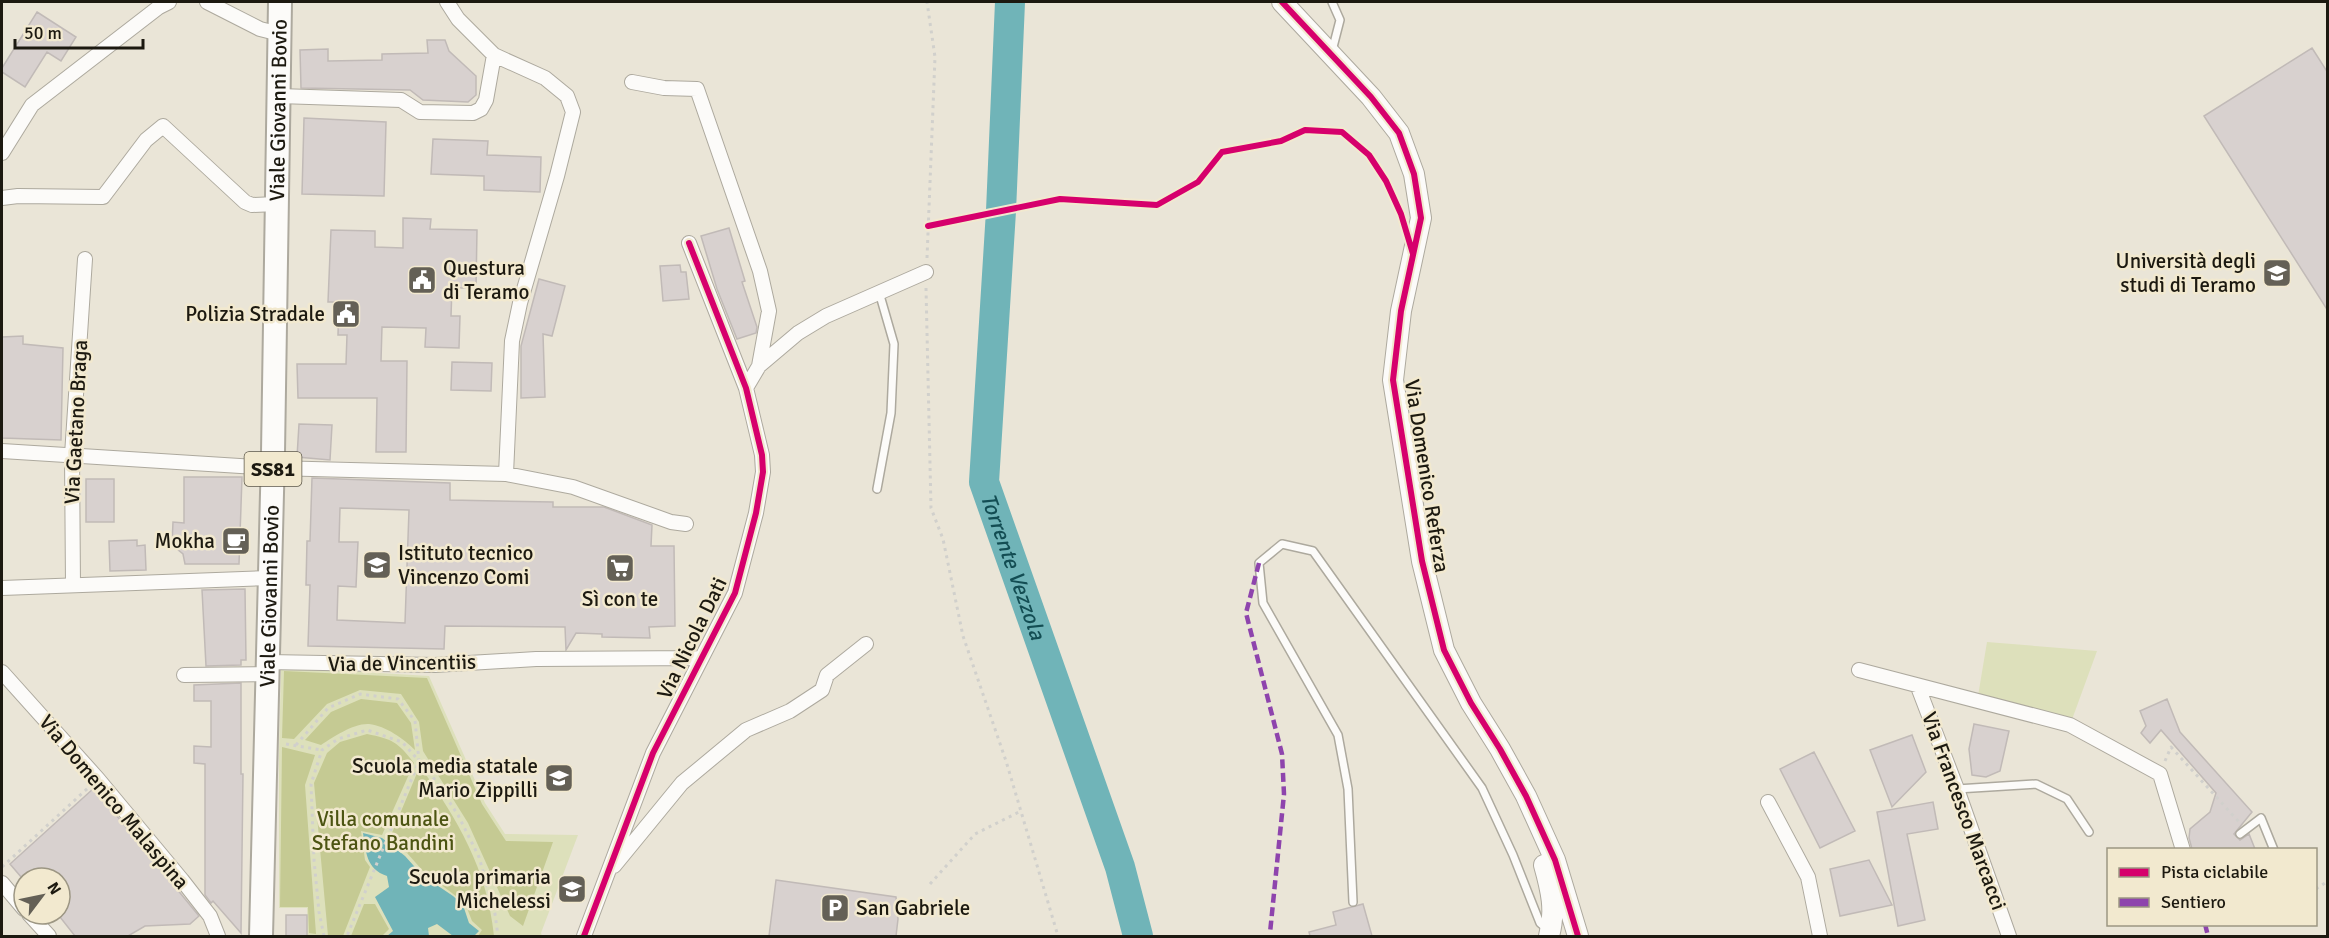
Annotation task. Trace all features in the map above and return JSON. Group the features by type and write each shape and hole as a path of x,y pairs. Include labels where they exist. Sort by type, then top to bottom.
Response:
{"main road":[{"name":"Viale Giovanni Bovio","path":"261,936 273,468 280,2"}],"street":[{"path":"2,153 32,105 159,7 169,2"},
{"path":"207,2 260,29 280,34"},
{"path":"447,2 458,19 494,55 545,78 567,96 573,112 520,303 512,341 506,474"},
{"name":"Via Domenico Referza","path":"1282,2 1371,97 1399,134 1414,174 1421,218 1401,311 1393,380 1422,561 1444,650 1471,703 1526,796 1555,860 1578,936"},
{"path":"279,96 401,100 420,112 473,114 481,109 486,100 494,55"},
{"path":"632,82 664,88 697,89 760,271 769,311 759,366"},
{"path":"2,198 18,196 103,197 146,140 163,126 245,202 252,205 276,204"},
{"name":"Via Nicola Dati","path":"584,936 653,753 735,593 756,513 763,472 762,454 746,388 689,243"},
{"name":"Via Gaetano Braga","path":"72,585 72,455 85,259"},
{"path":"746,388 759,366 798,333 826,316 926,272"},
{"path":"2,451 273,468 506,474 573,487 671,522 686,524"},
{"path":"2,588 270,578"},
{"path":"607,875 682,783 746,730 790,711 822,690 827,675 866,644"},
{"name":"Via de Vincentiis","path":"184,675 268,668 435,665 536,659 701,658"},
{"name":"Via Francesco Marcacci","path":"1859,670 2070,725 2160,774 2183,848"},
{"name":"Via Domenico Malaspina","path":"2,672 98,779 210,916 218,936"},
{"name":"Via Francesco Marcacci","path":"1918,687 2009,936"},
{"name":"Via Domenico Referza","path":"1526,796 1551,888 1554,916 1550,934"},
{"path":"1768,802 1808,877 1820,936"},
{"path":"2,883 12,895"}],"lane":[{"path":"1331,56 1340,20 1332,2"},
{"path":"877,489 891,413 894,344 879,292"},
{"path":"1353,902 1348,789 1338,735 1263,603 1259,563 1282,544 1313,551 1482,788 1513,855 1540,923 1550,934"},
{"path":"1957,789 2036,784 2067,799 2089,832"},
{"path":"2243,832 2261,818 2274,848"}],"path":[{"path":"927,2 935,57 926,272 931,508 943,539 963,636 1021,811 1058,936"},
{"path":"296,745 328,708 360,694 398,699 415,721 419,761 347,936"},
{"path":"324,936 314,860 310,783 322,750 338,739 368,730 402,742 431,774 458,816 479,857 495,914 498,936"},
{"path":"266,741 322,750"},
{"path":"2171,747 2243,832"},
{"path":"2,867 98,779"},
{"path":"930,884 975,834 1021,811"}],"green space":[{"path":"1987,642 2097,651 2070,725 1977,702"},
{"name":"Villa comunale Stefano Bandini","path":"281,667 429,676 485,803 505,834 578,835 541,933 542,936 307,936 307,908 279,908"},
{"path":"284,671 427,678 482,804 506,841 553,842 523,926 510,916 468,823 423,751 419,722 401,694 360,690 327,704 294,739 282,738"},
{"path":"361,699 397,703 411,723 415,750 382,727 369,724 350,728 321,745 305,740 331,712"},
{"path":"367,734 394,742 414,763 382,835 361,831 365,860 370,867 343,936 328,936 314,783 327,753 340,742"},
{"path":"282,747 315,755 305,785 316,934 309,933 308,907 280,907"},
{"path":"420,766 447,806 469,846 485,888 494,936 478,936 482,930 472,921 465,903 423,871 407,853 389,840"},
{"path":"364,904 375,904 389,929 382,936 351,936"}],"water":[{"path":"363,833 382,838 405,856 422,875 453,896 463,905 469,923 479,931 474,936 453,936 437,924 428,928 429,936 387,936 393,931 375,897 389,887 387,876 375,869 368,859"}],"building":[{"path":"37,12 76,37 61,61 47,52 25,87 2,72 2,68"},
{"path":"427,40 445,40 449,51 476,76 476,95 468,102 423,100 410,90 301,88 300,50 328,49 328,61 382,60 382,54 428,53"},
{"path":"2312,48 2328,73 2328,311 2204,116"},
{"path":"304,118 386,122 384,196 302,194"},
{"path":"433,139 488,141 487,155 541,157 540,192 484,190 484,176 431,174"},
{"path":"403,218 431,219 430,229 477,230 476,288 452,288 451,316 460,316 459,348 425,347 426,328 382,327 381,361 407,361 406,452 376,452 377,398 298,398 297,364 346,364 347,335 338,335 339,302 328,302 331,230 375,231 375,247 403,248"},
{"path":"729,228 745,281 742,282 757,327 756,333 737,339 717,289 701,236"},
{"path":"680,265 681,272 686,272 689,299 663,301 660,266"},
{"path":"539,279 565,286 552,336 543,334 545,397 521,398 521,346"},
{"path":"23,336 23,344 63,348 61,440 2,438 2,337"},
{"path":"452,362 492,363 491,391 451,390"},
{"path":"299,424 332,425 330,460 297,457"},
{"path":"184,477 242,477 239,564 185,564 183,554 172,545 173,522 184,523"},
{"path":"312,478 450,483 450,500 553,502 553,507 604,507 652,525 651,546 674,546 675,626 649,627 650,638 602,637 602,634 576,633 566,650 565,627 445,626 444,649 308,646 310,585 306,585 307,541 310,541","holes":["340,508 409,510 405,623 337,620 338,586 356,587 358,542 339,542"]},
{"path":"86,479 114,479 114,522 86,522"},
{"path":"137,540 137,546 145,545 146,570 110,571 109,541"},
{"path":"245,589 246,660 241,660 241,665 206,666 202,590"},
{"path":"241,683 241,774 243,774 241,933 205,895 205,764 194,763 194,746 211,747 211,701 194,701 194,685"},
{"path":"2167,699 2180,732 2252,812 2234,834 2240,840 2249,834 2255,848 2192,848 2189,838 2190,829 2210,812 2216,793 2161,730 2150,743 2141,733 2146,726 2140,711"},
{"path":"1974,724 2009,731 2000,771 1986,777 1972,775 1969,749"},
{"path":"1912,735 1926,772 1892,807 1870,750"},
{"path":"1814,752 1855,831 1820,848 1780,769"},
{"path":"94,788 199,916 190,924 145,926 128,936 75,936 67,926 72,926 72,866 12,866 10,864"},
{"path":"1933,802 1938,829 1907,834 1925,920 1898,926 1877,812"},
{"path":"1869,860 1892,905 1840,916 1830,869"},
{"name":"San Gabriele","path":"776,880 896,897 898,919 896,936 769,936"},
{"path":"1363,904 1372,936 1310,936 1309,932 1336,925 1333,912"},
{"path":"286,915 307,915 307,936 286,936"}],"waterway":[{"name":"Torrente Vezzola","path":"1010,2 1001,211 984,482 1120,867 1138,936"}],"marked path":[{"path":"1259,563 1246,613 1282,754 1284,794 1270,933"},
{"path":"2206,926 2208,936"}],"cycle path":[{"path":"1282,2 1371,97 1399,133 1414,174 1421,218 1401,311 1393,380 1422,561 1444,650 1471,703 1526,796 1555,860 1578,936"},
{"path":"928,226 1060,199 1157,205 1198,182 1222,152 1281,141 1305,130 1342,132 1369,155 1386,181 1401,214 1413,254"},
{"path":"584,936 653,753 735,593 756,513 763,472 762,455 746,388 689,243"}],"place":[{"name":"Università degli studi di Teramo","path":"2277,273"},
{"name":"Questura di Teramo","path":"422,280"},
{"name":"Polizia Stradale","path":"346,314"},
{"name":"Mokha","path":"236,541"},
{"name":"Istituto tecnico Vincenzo Comi","path":"377,565"},
{"name":"Sì con te","path":"620,568"},
{"name":"Scuola media statale Mario Zippilli","path":"559,778"},
{"name":"Scuola primaria Michelessi","path":"572,889"},
{"name":"San Gabriele","path":"835,908"}]}
